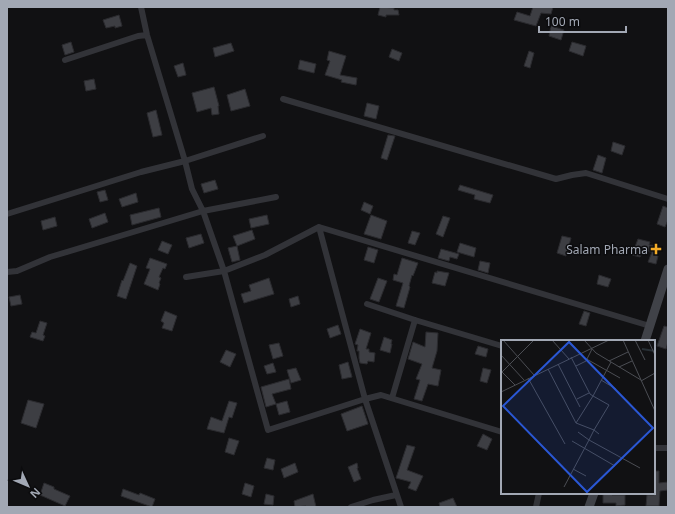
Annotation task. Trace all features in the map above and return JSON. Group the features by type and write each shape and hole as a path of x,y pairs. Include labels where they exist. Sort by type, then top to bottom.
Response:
{"street":[{"path":"141,7 147,35 192,189 203,212 224,271 268,430 381,395 501,432"},
{"path":"65,60 138,36 147,35"},
{"path":"283,99 556,179 586,173 668,200"},
{"path":"7,214 263,136"},
{"path":"7,272 17,271 50,257 203,212 276,197"},
{"path":"319,227 365,399 401,507"},
{"path":"186,277 224,271 265,255 319,227 650,326"},
{"path":"645,340 668,269"},
{"path":"367,304 501,346"},
{"path":"392,398 415,320"},
{"path":"655,448 668,448"},
{"path":"536,507 539,494"},
{"path":"589,507 594,494"},
{"path":"351,507 396,495"}],"building":[{"path":"380,7 394,8 394,10 398,10 399,15 386,15 386,17 378,15"},
{"path":"533,7 553,7 551,14 541,13 536,26 514,20 517,12 530,16"},
{"path":"119,15 122,26 106,28 103,20"},
{"path":"551,26 564,30 561,40 549,36"},
{"path":"71,42 74,52 65,55 62,45"},
{"path":"572,42 586,46 583,56 569,51"},
{"path":"231,43 234,51 215,57 213,48"},
{"path":"392,49 402,53 399,61 389,57"},
{"path":"329,51 346,56 340,75 357,78 356,85 341,82 342,80 325,75 330,61 327,60"},
{"path":"529,51 534,53 530,68 524,66"},
{"path":"300,60 316,64 314,73 298,69"},
{"path":"183,63 186,75 178,77 174,66"},
{"path":"94,79 96,89 86,91 84,81"},
{"path":"214,87 219,106 219,114 212,115 211,108 197,112 192,93"},
{"path":"245,89 250,106 231,111 227,95"},
{"path":"367,103 379,106 376,119 364,116"},
{"path":"156,110 162,135 153,137 147,113"},
{"path":"388,135 395,136 387,160 381,158"},
{"path":"613,142 625,146 622,155 611,151"},
{"path":"598,155 606,158 602,173 593,170"},
{"path":"215,180 218,189 204,193 201,184"},
{"path":"460,185 493,195 490,203 474,199 475,195 458,190"},
{"path":"105,190 108,200 100,202 97,192"},
{"path":"136,193 138,202 122,207 119,199"},
{"path":"364,202 373,206 370,214 361,210"},
{"path":"663,206 668,208 668,220 665,227 657,224"},
{"path":"159,208 161,217 132,225 130,215"},
{"path":"105,213 108,222 92,228 89,219"},
{"path":"267,215 269,224 251,228 249,219"},
{"path":"371,215 387,221 381,239 364,234"},
{"path":"443,216 450,218 443,237 436,234"},
{"path":"55,217 57,226 43,230 41,221"},
{"path":"252,230 255,239 237,246 233,236"},
{"path":"412,231 420,233 415,245 408,243"},
{"path":"201,234 204,243 189,248 186,238"},
{"path":"562,236 571,238 566,256 557,253"},
{"path":"638,239 650,242 649,245 659,246 656,264 648,262 652,252 643,251 640,257 632,255"},
{"path":"162,241 172,245 168,254 158,250"},
{"path":"460,243 476,248 474,257 457,252"},
{"path":"237,246 240,260 232,262 228,248"},
{"path":"368,247 378,250 374,263 364,260"},
{"path":"441,249 459,254 457,259 450,257 449,261 438,258"},
{"path":"150,258 167,264 165,269 163,268 159,277 161,278 158,290 144,284 150,269 146,268"},
{"path":"402,258 418,263 413,276 412,275 404,308 396,306 403,283 393,280 394,274 397,275"},
{"path":"480,261 490,263 488,273 478,270"},
{"path":"130,263 137,266 126,299 117,296 122,280 123,281"},
{"path":"437,271 449,273 445,286 432,283 435,272 437,273"},
{"path":"599,275 611,279 608,287 597,284"},
{"path":"269,278 274,294 244,303 241,294 251,291 249,285"},
{"path":"378,278 387,281 379,302 370,299"},
{"path":"20,295 22,304 11,306 9,297"},
{"path":"298,296 300,304 291,307 289,299"},
{"path":"165,311 177,316 172,331 162,328 164,323 161,321"},
{"path":"584,311 590,313 586,326 579,324"},
{"path":"40,321 47,323 43,335 45,336 43,341 30,337 32,332 36,333"},
{"path":"338,325 341,334 330,338 327,329"},
{"path":"664,326 668,327 668,342 666,349 657,346"},
{"path":"360,329 371,333 366,349 369,349 369,352 375,353 374,362 368,361 367,364 360,363 359,351 357,351 358,345 355,344"},
{"path":"426,332 438,333 437,351 432,368 441,370 438,386 428,384 422,401 414,399 420,380 416,379 422,364 408,359 413,342 425,347"},
{"path":"384,337 392,340 390,353 380,350"},
{"path":"279,343 283,356 273,359 269,345"},
{"path":"478,346 488,349 486,357 475,354"},
{"path":"226,350 236,354 230,367 220,362"},
{"path":"348,362 352,377 342,379 339,365"},
{"path":"273,363 276,372 267,374 264,366"},
{"path":"296,368 301,380 291,383 287,370"},
{"path":"483,368 491,370 487,383 480,381"},
{"path":"289,379 291,389 272,394 276,404 266,407 261,387"},
{"path":"28,400 44,404 36,428 21,423"},
{"path":"229,401 237,403 232,418 229,417 224,433 207,429 211,417 222,421"},
{"path":"287,401 290,412 279,415 276,404"},
{"path":"362,406 368,424 347,431 341,414"},
{"path":"483,434 492,439 487,450 477,446"},
{"path":"229,438 239,441 234,455 225,452"},
{"path":"407,445 415,447 407,470 423,476 416,491 408,488 411,482 396,478"},
{"path":"267,458 275,460 273,470 264,468"},
{"path":"295,463 298,472 284,478 281,469"},
{"path":"357,463 357,468 361,479 354,482 348,467"},
{"path":"655,471 659,471 659,483 668,482 668,490 660,491 659,506 646,506 647,495 654,495"},
{"path":"44,483 70,496 65,506 40,495"},
{"path":"245,483 254,486 251,497 242,494"},
{"path":"123,489 139,495 140,493 155,499 152,507 121,496"},
{"path":"266,494 274,496 273,505 264,504"},
{"path":"313,494 316,507 295,507 294,501"},
{"path":"603,494 625,495 625,505 616,506 616,503 603,503"},
{"path":"453,498 457,507 440,507 439,503"}],"place":[{"name":"Salam Pharma","path":"656,249"}]}
